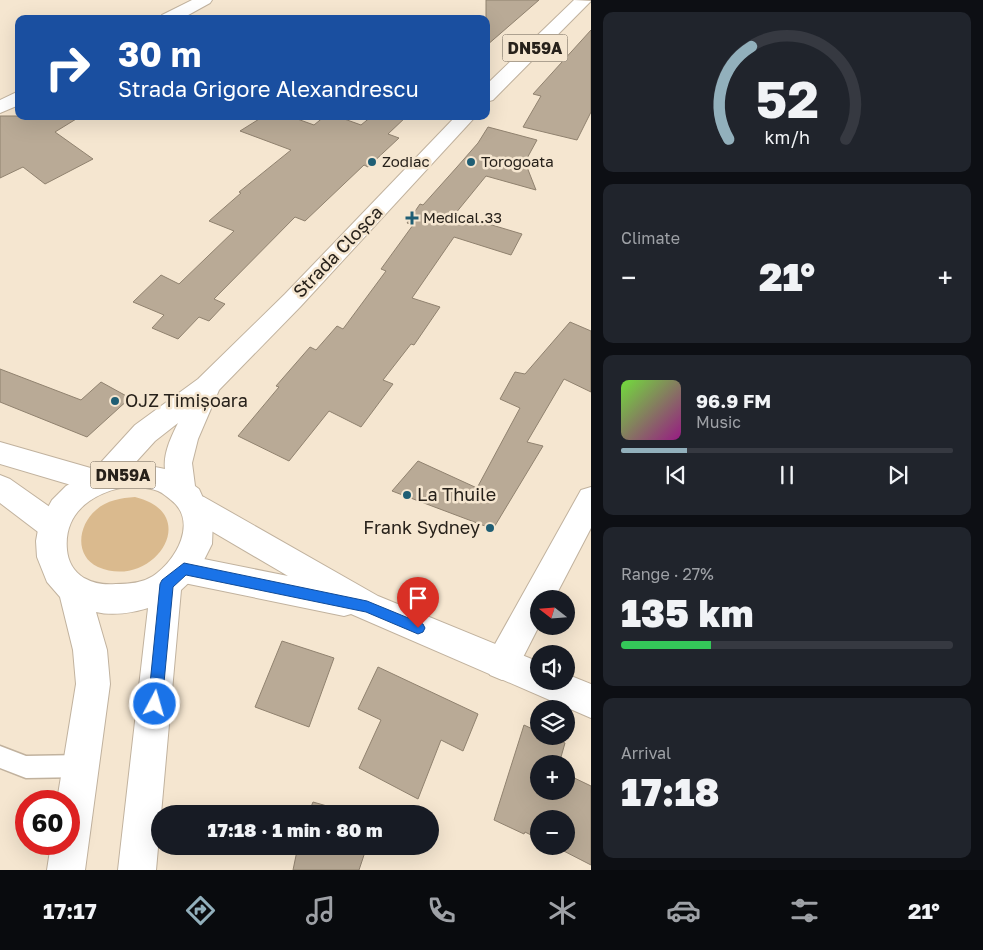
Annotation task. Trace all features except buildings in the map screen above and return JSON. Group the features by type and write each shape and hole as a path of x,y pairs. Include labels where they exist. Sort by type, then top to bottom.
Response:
{"main road":[{"path":"176,15 204,0"},
{"name":"DN59A","path":"490,92 583,0"},
{"path":"0,107 15,99"},
{"name":"Strada Cloșca","path":"101,480 144,433 207,386 293,300 463,120"},
{"name":"Strada Cloșca","path":"187,498 178,463 184,440 207,386"},
{"path":"0,452 101,480"},
{"name":"DN59A","path":"125,474 146,474 170,482 187,498 198,518 197,544 192,557 175,577 140,596 112,600 85,595 74,589 59,575 51,558 50,548 53,526 66,504 76,495 101,480 125,474"},
{"path":"0,487 53,526"},
{"path":"187,498 367,606 530,675"},
{"path":"502,664 590,499"},
{"path":"175,577 367,606"},
{"name":"DN59A","path":"137,870 175,577"},
{"name":"DN59A","path":"66,870 93,684 90,650 74,589"},
{"path":"565,690 590,701"}],"lane":[{"path":"0,757 26,766 82,766"}],"shaded area":[{"path":"135,497 156,506 166,518 168,533 163,547 152,560 136,569 118,572 98,567 90,562 82,548 82,532 85,524 96,510 105,504 119,499"}],"place":[{"name":"Zodiac","path":"372,162"},
{"name":"Torogoata","path":"471,162"},
{"name":"Medical.33","path":"412,218"},
{"name":"OJZ Timișoara","path":"115,401"},
{"name":"La Thuile","path":"407,495"},
{"name":"Frank Sydney","path":"490,528"}],"route":[{"path":"155,704 166,584 184,569 367,606 418,628"}]}
